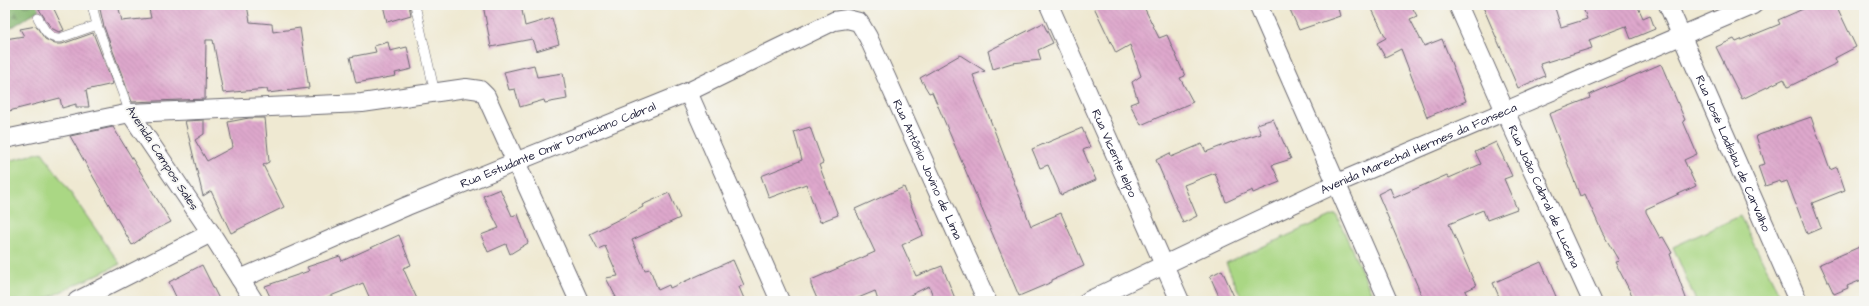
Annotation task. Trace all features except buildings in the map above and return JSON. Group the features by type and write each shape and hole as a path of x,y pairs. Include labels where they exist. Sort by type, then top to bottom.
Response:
{"street":[{"name":"Rua Vicente Ielpo","path":"1049,5 1180,301"},
{"path":"1258,5 1335,184 1388,301"},
{"name":"Rua João Cabral de Lucena","path":"1458,5 1504,111 1592,301"},
{"name":"Rua José Ladislau de Carvalho","path":"1668,5 1798,301"},
{"name":"Avenida Marechal Hermes da Fonseca","path":"1088,301 1335,184 1753,5"},
{"name":"Rua Estudante Omir Domiciano Cabral","path":"240,279 407,206 688,92 834,21 847,19 859,22 868,37"},
{"name":"Rua Antônio Jovino de Lima","path":"868,37 987,301"},
{"path":"5,139 130,113 362,104 466,88 480,90 486,96 517,162 579,301"},
{"path":"688,92 780,301"},
{"name":"Avenida Campos Sales","path":"130,113 211,233 254,301"},
{"path":"77,301 211,233"}],"lane":[{"name":"Avenida Campos Sales","path":"92,5 97,25 130,113"},
{"path":"415,5 435,93"},
{"path":"38,18 50,38 54,39 97,25"}],"green space":[{"path":"5,5 46,5 5,32"},
{"path":"42,152 120,264 41,301 5,301 5,162"},
{"path":"1336,214 1375,301 1243,301 1226,263"},
{"path":"1740,216 1783,301 1696,301 1673,247"}]}
